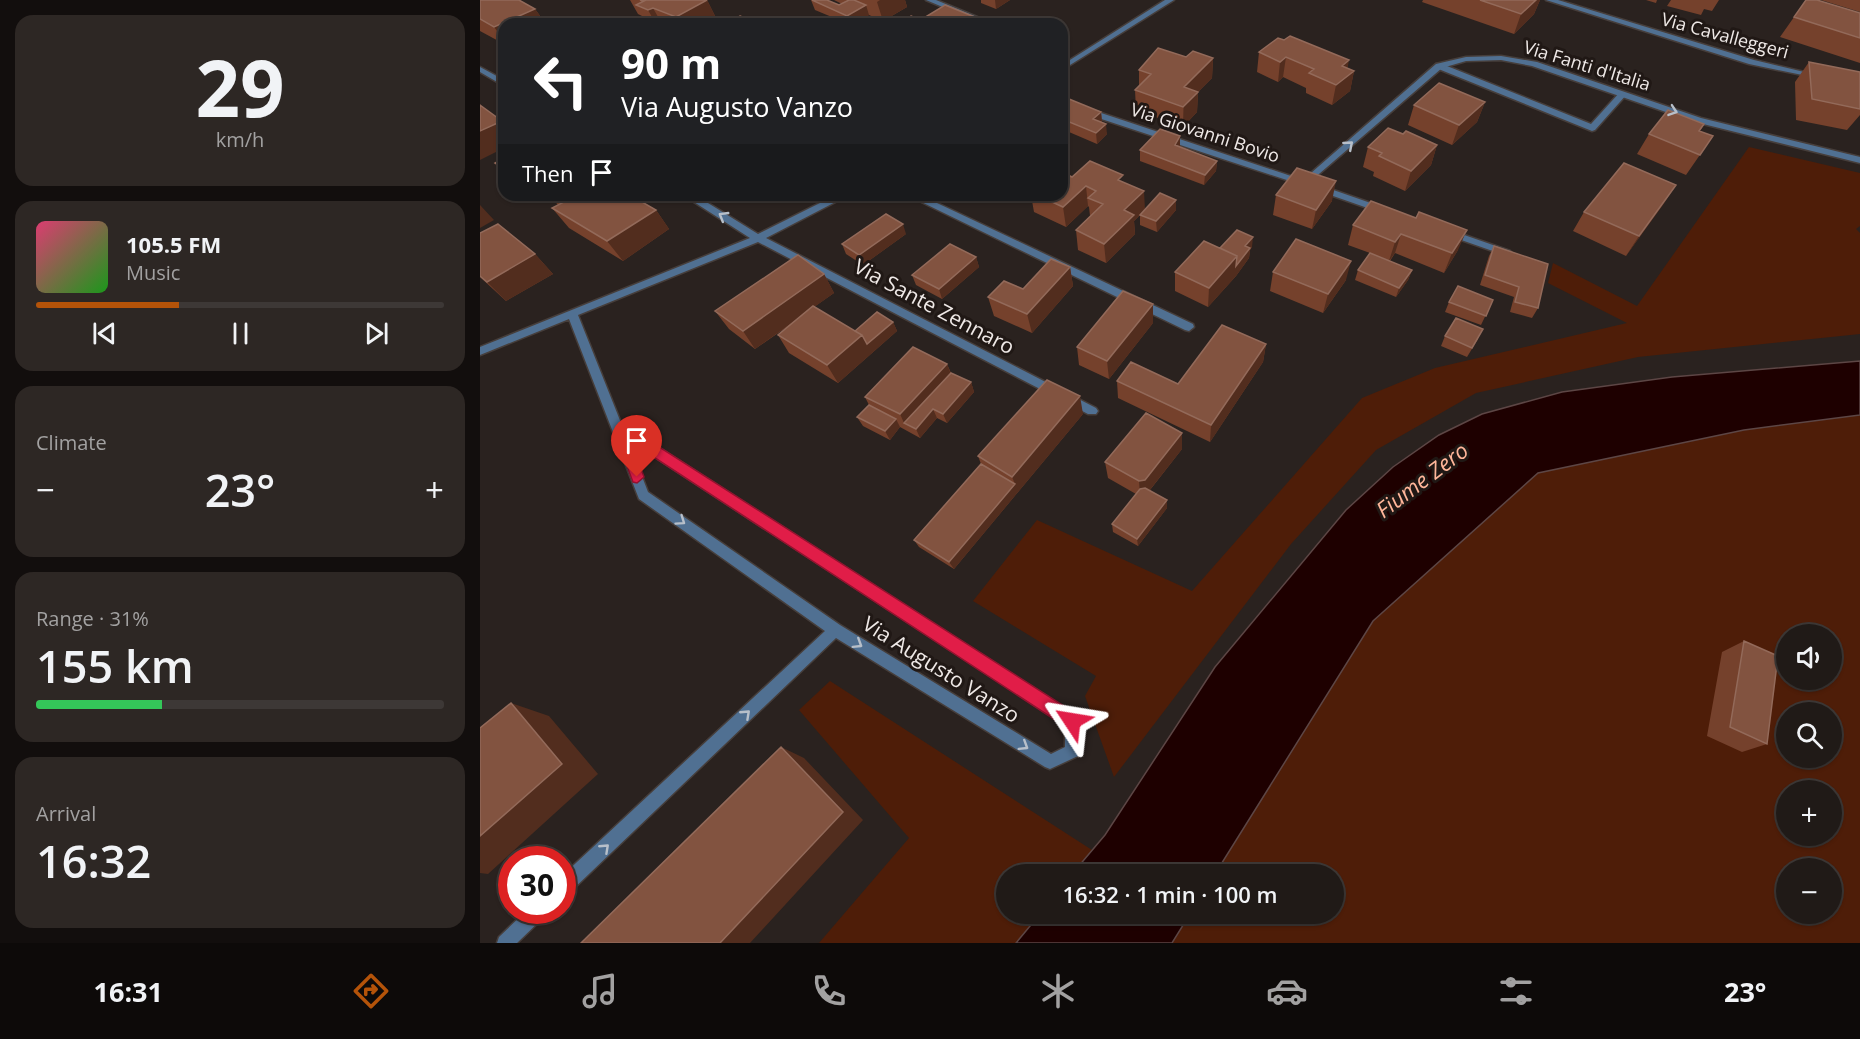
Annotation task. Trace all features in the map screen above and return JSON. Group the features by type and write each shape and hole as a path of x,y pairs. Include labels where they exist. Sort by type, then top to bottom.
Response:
{"street":[{"path":"930,0 975,18"},
{"path":"1068,64 1170,0"},
{"name":"Via Cavalleggeri","path":"1550,0 1572,3 1752,62 1828,78"},
{"path":"1068,55 1077,59"},
{"name":"Via Fanti d'Italia","path":"1305,183 1439,66 1466,59 1501,58 1533,64 1698,120 1860,160"},
{"path":"1439,66 1592,128 1623,94"},
{"path":"480,69 498,80"},
{"name":"Via Giovanni Bovio","path":"1068,105 1395,214"},
{"name":"Via Sante Zennaro","path":"698,201 758,237 1092,411"},
{"path":"480,351 758,237 832,201"},
{"path":"925,201 1189,327"},
{"path":"1440,230 1507,253"},
{"name":"Via Augusto Vanzo","path":"572,313 644,495 835,630 1050,762 1073,752 1072,721 646,445 625,443"},
{"path":"576,875 835,630"},
{"path":"505,943 525,924"}],"shaded area":[{"path":"1749,147 1860,173 1860,226 1856,229 1860,233 1860,334 1638,357 1476,393 1376,450 1291,544 1114,777 1085,696 1096,676 973,601 1037,520 1192,591 1362,398 1435,368 1627,323 1548,283 1553,263 1637,306"},
{"path":"1860,415 1860,943 1172,943 1184,924 1344,924 1344,864 1221,864 1373,621 1538,473 1744,430"},
{"path":"830,681 1092,850 1080,864 996,864 996,924 1032,924 1016,943 819,943 909,838 799,710"}],"water":[{"name":"Fiume Zero","path":"1860,361 1860,415 1744,430 1538,473 1373,621 1221,864 1080,864 1105,835 1215,667 1346,510 1393,467 1439,435 1482,414 1562,392 1672,377"},
{"path":"1032,924 1184,924 1172,943 1016,943"}],"building":[{"path":"480,0 519,0 535,9 514,18 498,18 498,25 494,27 480,19"},
{"path":"640,0 707,0 676,17 653,8 648,10 636,5 644,1"},
{"path":"812,0 827,0 839,5 854,0 866,5 847,16"},
{"path":"1480,0 1536,0 1521,14"},
{"path":"1806,0 1817,0 1860,13 1860,38 1794,17"},
{"path":"945,5 977,18 924,18"},
{"path":"1290,36 1349,60 1342,66 1354,71 1336,85 1309,73 1314,69 1286,57 1280,62 1259,52 1278,38 1284,40"},
{"path":"1158,48 1186,57 1193,51 1213,58 1184,87 1198,92 1183,107 1135,90 1151,74 1139,70"},
{"path":"1809,62 1860,72 1860,109 1812,99"},
{"path":"1439,83 1485,102 1459,125 1414,105"},
{"path":"1068,100 1101,112 1093,119 1106,124 1096,133 1068,121"},
{"path":"480,105 498,118 498,123 480,131"},
{"path":"1668,110 1704,124 1699,131 1713,136 1700,155 1649,134"},
{"path":"1388,128 1403,134 1406,131 1437,145 1411,171 1379,156 1382,153 1368,147"},
{"path":"1160,129 1180,136 1175,145 1217,161 1205,175 1140,150"},
{"path":"1090,161 1123,175 1118,180 1144,191 1124,210 1134,215 1104,244 1076,230 1103,204 1088,198 1096,191 1086,186 1063,207 1050,201 1068,201 1068,175 1072,177"},
{"path":"1624,163 1676,185 1639,236 1584,212"},
{"path":"1297,168 1336,181 1316,210 1276,195"},
{"path":"1160,193 1176,200 1156,221 1140,215"},
{"path":"559,201 640,201 656,210 607,241 552,208 562,203"},
{"path":"1371,201 1416,218 1419,212 1467,230 1452,253 1401,234 1395,242 1353,225"},
{"path":"886,214 903,224 859,255 842,244"},
{"path":"498,224 535,254 487,282 480,276 480,233"},
{"path":"1237,230 1253,237 1245,246 1250,248 1236,266 1237,256 1220,248"},
{"path":"1296,239 1351,261 1328,294 1273,272"},
{"path":"1204,241 1237,256 1209,288 1175,272"},
{"path":"950,244 976,257 939,289 912,275"},
{"path":"1494,246 1548,264 1538,308 1515,302 1519,287 1485,275"},
{"path":"1370,253 1412,270 1399,288 1358,270"},
{"path":"798,255 824,274 743,331 715,311"},
{"path":"1051,259 1070,267 1027,314 988,297 1004,281 1023,289"},
{"path":"1458,286 1493,300 1486,316 1449,302"},
{"path":"1123,291 1153,304 1107,361 1077,347"},
{"path":"813,306 862,335 827,365 778,335"},
{"path":"877,312 893,322 867,344 862,335 855,331"},
{"path":"1456,318 1483,329 1472,348 1445,336"},
{"path":"1222,325 1266,344 1211,425 1117,381 1131,362 1178,384"},
{"path":"913,347 947,364 900,414 865,397"},
{"path":"951,373 971,382 943,414 933,409 916,429 904,423"},
{"path":"1047,380 1080,396 1012,477 978,456"},
{"path":"869,405 896,419 885,431 857,417"},
{"path":"1146,413 1182,433 1145,480 1139,481 1105,462"},
{"path":"981,464 1015,484 949,562 914,540"},
{"path":"1145,488 1167,500 1137,539 1112,524 1140,489"},
{"path":"1744,641 1776,655 1767,744 1730,727"},
{"path":"511,703 562,764 480,836 480,728"},
{"path":"781,747 843,812 720,943 581,943"}],"route":[{"path":"637,477 625,443 646,445 834,569 1072,721"}]}
